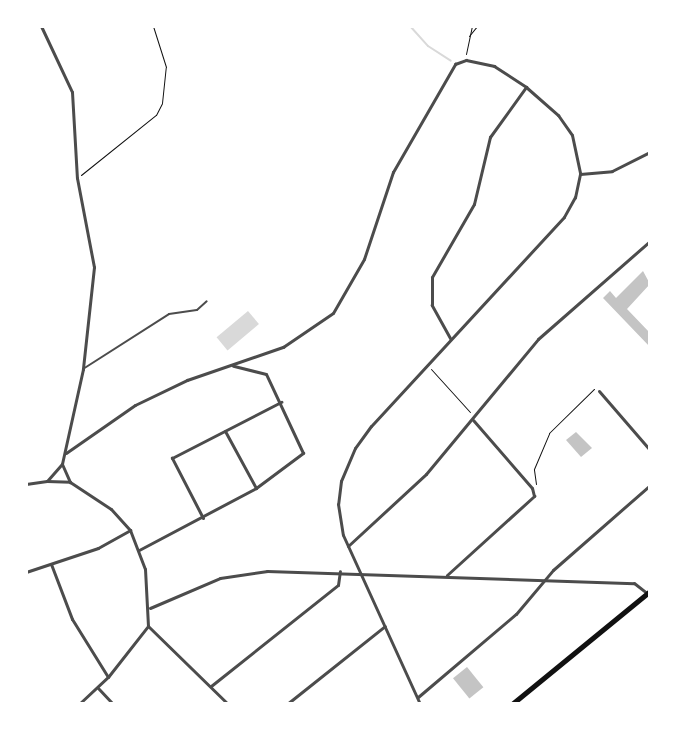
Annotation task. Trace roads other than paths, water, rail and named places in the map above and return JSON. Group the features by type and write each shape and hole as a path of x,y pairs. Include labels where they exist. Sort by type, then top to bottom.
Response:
{"main road":[{"path":"512,704 648,592"}],"street":[{"path":"41,26 72,92 76,178 94,267 83,369 66,453 62,464 47,481"},
{"path":"66,453 135,405 232,366 309,332 343,299 364,259 393,172 452,69 466,60 494,66 526,87 568,127 580,174 564,217 426,363 371,426 346,463 338,504 348,546 420,704"},
{"path":"450,338 432,305 432,277 474,204 490,137 526,87"},
{"path":"580,174 612,172 650,152"},
{"path":"348,546 426,474 473,420 538,339 650,241"},
{"path":"139,550 203,518 256,488 303,453 281,402 266,374 232,366"},
{"path":"599,391 650,450"},
{"path":"203,518 172,458 281,402"},
{"path":"447,575 534,496 532,488 473,420"},
{"path":"225,431 256,488"},
{"path":"62,464 70,482"},
{"path":"26,484 47,481 70,482 107,506 130,530 139,550 150,608 148,626 108,677 79,704"},
{"path":"418,697 516,614 547,580 650,485"},
{"path":"26,572 98,548 130,530"},
{"path":"51,564 72,619 108,677"},
{"path":"150,608 193,588 246,572 340,571 634,583 648,592"},
{"path":"211,686 338,585 340,571"},
{"path":"148,626 228,704"},
{"path":"287,704 385,626"},
{"path":"98,688 113,704"}],"lane":[{"path":"83,369 169,314 197,310 207,301"}],"waterway":[{"path":"410,26 428,46 451,61"}]}
